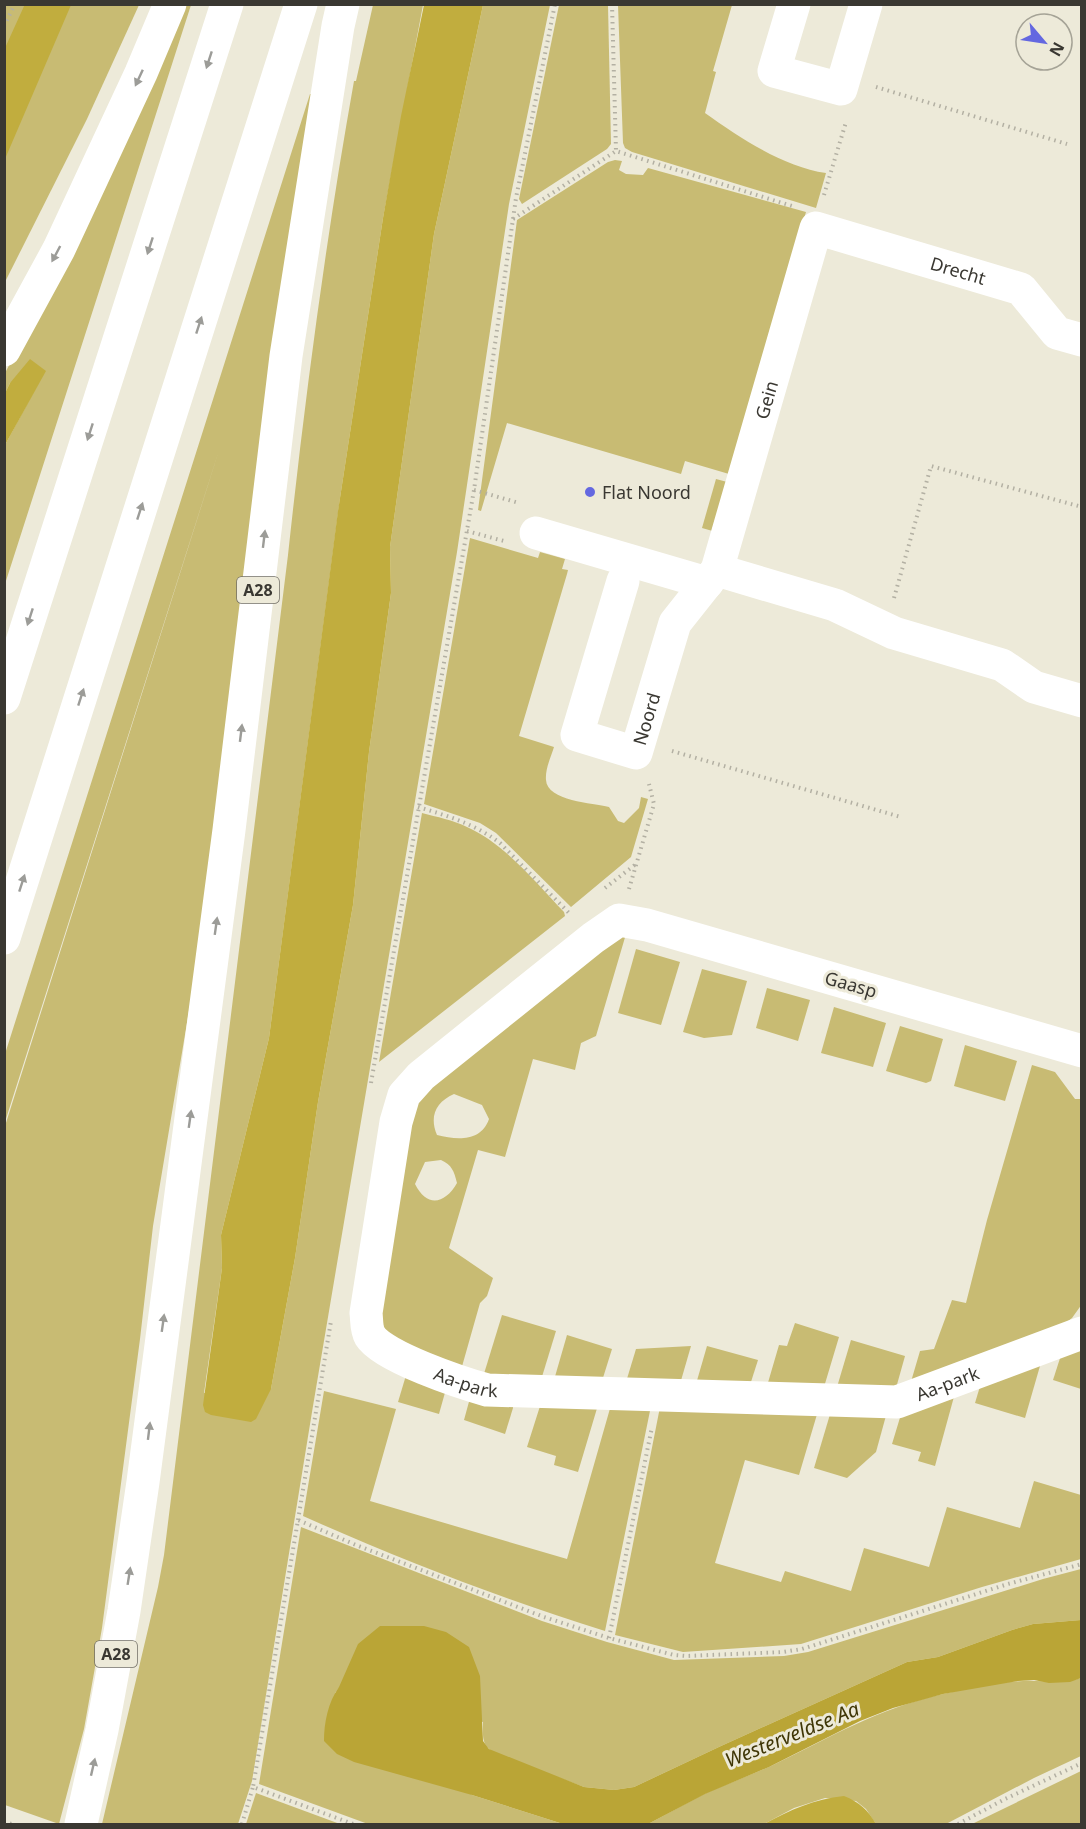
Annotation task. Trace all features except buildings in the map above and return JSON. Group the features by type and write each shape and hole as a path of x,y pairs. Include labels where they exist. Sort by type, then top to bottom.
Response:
{"main road":[{"path":"4,350 59,249 141,73 170,4"},
{"path":"4,698 227,4"},
{"path":"4,939 301,4"},
{"name":"A28","path":"81,1824 120,1633 143,1482 229,830 286,356 338,26 344,4"},
{"path":"794,4 774,71 843,83 866,4"},
{"name":"Drecht","path":"817,221 1022,289 1058,333 1082,340"},
{"name":"Gein","path":"712,577 817,221"},
{"path":"536,533 835,605 894,633 1002,666 1034,687 1082,701"},
{"name":"Noord","path":"623,581 577,735 638,747 675,623 712,577"},
{"name":"Gaasp","path":"619,920 647,925 1082,1051"},
{"name":"Aa-park","path":"619,920 593,938 439,1062 404,1095 396,1122 367,1304 370,1335 389,1352 454,1380 487,1390 897,1402 1082,1333"}],"path":[{"path":"4,26 15,4"},
{"path":"371,1084 472,500 513,220 555,4"},
{"path":"612,4 616,151"},
{"path":"616,151 817,221 849,110 843,83 1067,144"},
{"path":"513,220 616,151"},
{"path":"894,633 902,605 893,602 931,466 1082,507"},
{"path":"638,747 901,817"},
{"path":"599,893 636,864 654,804 638,747"},
{"path":"418,807 461,820 488,834 500,843 572,915"},
{"path":"242,1824 254,1787 333,1312"},
{"path":"609,1638 658,1394"},
{"path":"298,1520 533,1613 609,1638 674,1655 687,1656 793,1651 1008,1584 1082,1564"},
{"path":"958,1824 1005,1799 1082,1764"},
{"path":"254,1787 353,1824"},
{"path":"4,1822 12,1824"}],"shaded area":[{"path":"25,4 71,5 5,159 5,48"},
{"path":"4,5 139,5 87,119 5,282"},
{"path":"185,5 191,5 5,584 5,445 45,371 10,383 5,393 5,373 70,250"},
{"path":"373,5 423,5 383,218 340,498 269,1038 221,1235 222,1268 204,1393 271,1389 353,905 369,752 391,593 390,547 434,234 483,5 550,5 509,204 457,552 252,1781 238,1824 102,1824 164,1555 317,318 354,81 356,81"},
{"path":"424,5 483,5 434,234 390,547 391,593 369,752 353,905 271,1389 256,1419 251,1422 211,1415 205,1412 203,1405 222,1268 221,1235 269,1038 338,511 383,218"},
{"path":"559,5 608,5 611,144 607,149 522,204 519,199"},
{"path":"618,5 732,5 713,71 716,72 705,113 778,158 810,170 826,173 816,208 625,148"},
{"path":"310,94 312,94 208,897 153,1226 102,1628 84,1729 59,1824 5,1805 5,1126 221,444 5,1122 5,1054"},
{"path":"622,161 619,170 626,174 643,175 648,168 806,212 729,474 685,461 681,474 507,423 481,511 478,510 517,220 608,162"},
{"path":"30,359 46,371 5,445 5,393 10,383"},
{"path":"716,479 731,483 716,532 702,528"},
{"path":"470,538 538,558 540,552 565,559 562,569 568,570 567,574 519,736 554,747 546,772 548,787 562,797 609,807 618,821 624,823 639,808 641,797 648,799 631,857 571,907 496,833 480,823 424,804"},
{"path":"422,813 462,825 494,843 531,877 564,912 565,916 379,1062"},
{"path":"626,934 596,1036 581,1043 575,1070 533,1059 505,1157 478,1150 449,1248 493,1278 487,1296 480,1303 461,1370 387,1334 379,1315 415,1097 598,947","holes":["454,1094 482,1105 489,1119 480,1132 468,1138 437,1135 434,1122 436,1110 443,1101","441,1160 452,1169 457,1183 442,1199 430,1200 420,1192 415,1184 425,1162"]},
{"path":"636,949 680,962 661,1025 618,1013"},
{"path":"702,969 747,981 732,1035 704,1038 683,1032"},
{"path":"767,988 810,1000 798,1041 756,1028"},
{"path":"834,1007 886,1023 873,1067 821,1053"},
{"path":"900,1026 943,1039 931,1081 926,1083 886,1071"},
{"path":"965,1045 1017,1061 1005,1101 954,1086"},
{"path":"1032,1065 1055,1072 1075,1099 1081,1099 1082,1304 1072,1318 1063,1325 910,1385 920,1351 934,1349 952,1300 966,1303 987,1220"},
{"path":"502,1315 556,1331 541,1380 483,1377"},
{"path":"795,1323 839,1337 824,1387 767,1386 779,1345 787,1346"},
{"path":"567,1335 612,1349 602,1381 554,1380"},
{"path":"851,1340 905,1356 896,1388 837,1387"},
{"path":"691,1346 680,1384 626,1382 636,1349"},
{"path":"707,1346 758,1360 750,1385 696,1384"},
{"path":"1081,1347 1081,1389 1053,1380 1062,1352"},
{"path":"1042,1359 1025,1418 975,1403 981,1383"},
{"path":"407,1372 446,1389 439,1414 398,1402"},
{"path":"324,1391 396,1409 370,1501 567,1559 611,1405 651,1406 605,1631 452,1578 303,1516"},
{"path":"955,1393 935,1466 918,1461 921,1452 892,1444 902,1411"},
{"path":"470,1398 513,1402 505,1434 464,1420"},
{"path":"541,1403 598,1405 578,1472 554,1465 556,1456 527,1447"},
{"path":"660,1407 818,1411 799,1475 745,1460 715,1563 781,1582 785,1571 851,1591 864,1548 929,1567 947,1507 1020,1528 1034,1481 1081,1495 1081,1559 982,1587 801,1644 683,1652 615,1635"},
{"path":"831,1411 887,1412 876,1452 847,1478 814,1468"},
{"path":"301,1527 542,1621 674,1660 784,1656 808,1652 1081,1569 1081,1620 1033,1624 938,1657 907,1662 634,1787 614,1790 584,1787 498,1755 484,1742 483,1722 339,1688 335,1693 472,1795 563,1824 368,1824 259,1784"},
{"path":"1081,1678 1081,1756 946,1824 876,1824 866,1809 856,1801 825,1798 794,1808 764,1824 648,1824 704,1794 771,1766 897,1707 943,1694 993,1684 1023,1681 1059,1682"},
{"path":"1081,1771 1081,1824 972,1824"},
{"path":"256,1793 340,1824 246,1824"},
{"path":"844,1796 863,1807 876,1824 764,1824 802,1806"}],"water":[{"name":"Westerveldse Aa","path":"1081,1620 1081,1678 1070,1682 1049,1683 1034,1680 1018,1681 943,1694 893,1708 860,1721 769,1767 705,1794 648,1824 563,1824 472,1795 354,1762 337,1754 324,1741 329,1706 358,1644 380,1626 424,1626 446,1632 469,1647 480,1676 483,1741 489,1749 584,1787 614,1790 634,1787 907,1662 938,1657 1033,1624"}],"place":[{"name":"Flat Noord","path":"590,492"}]}
